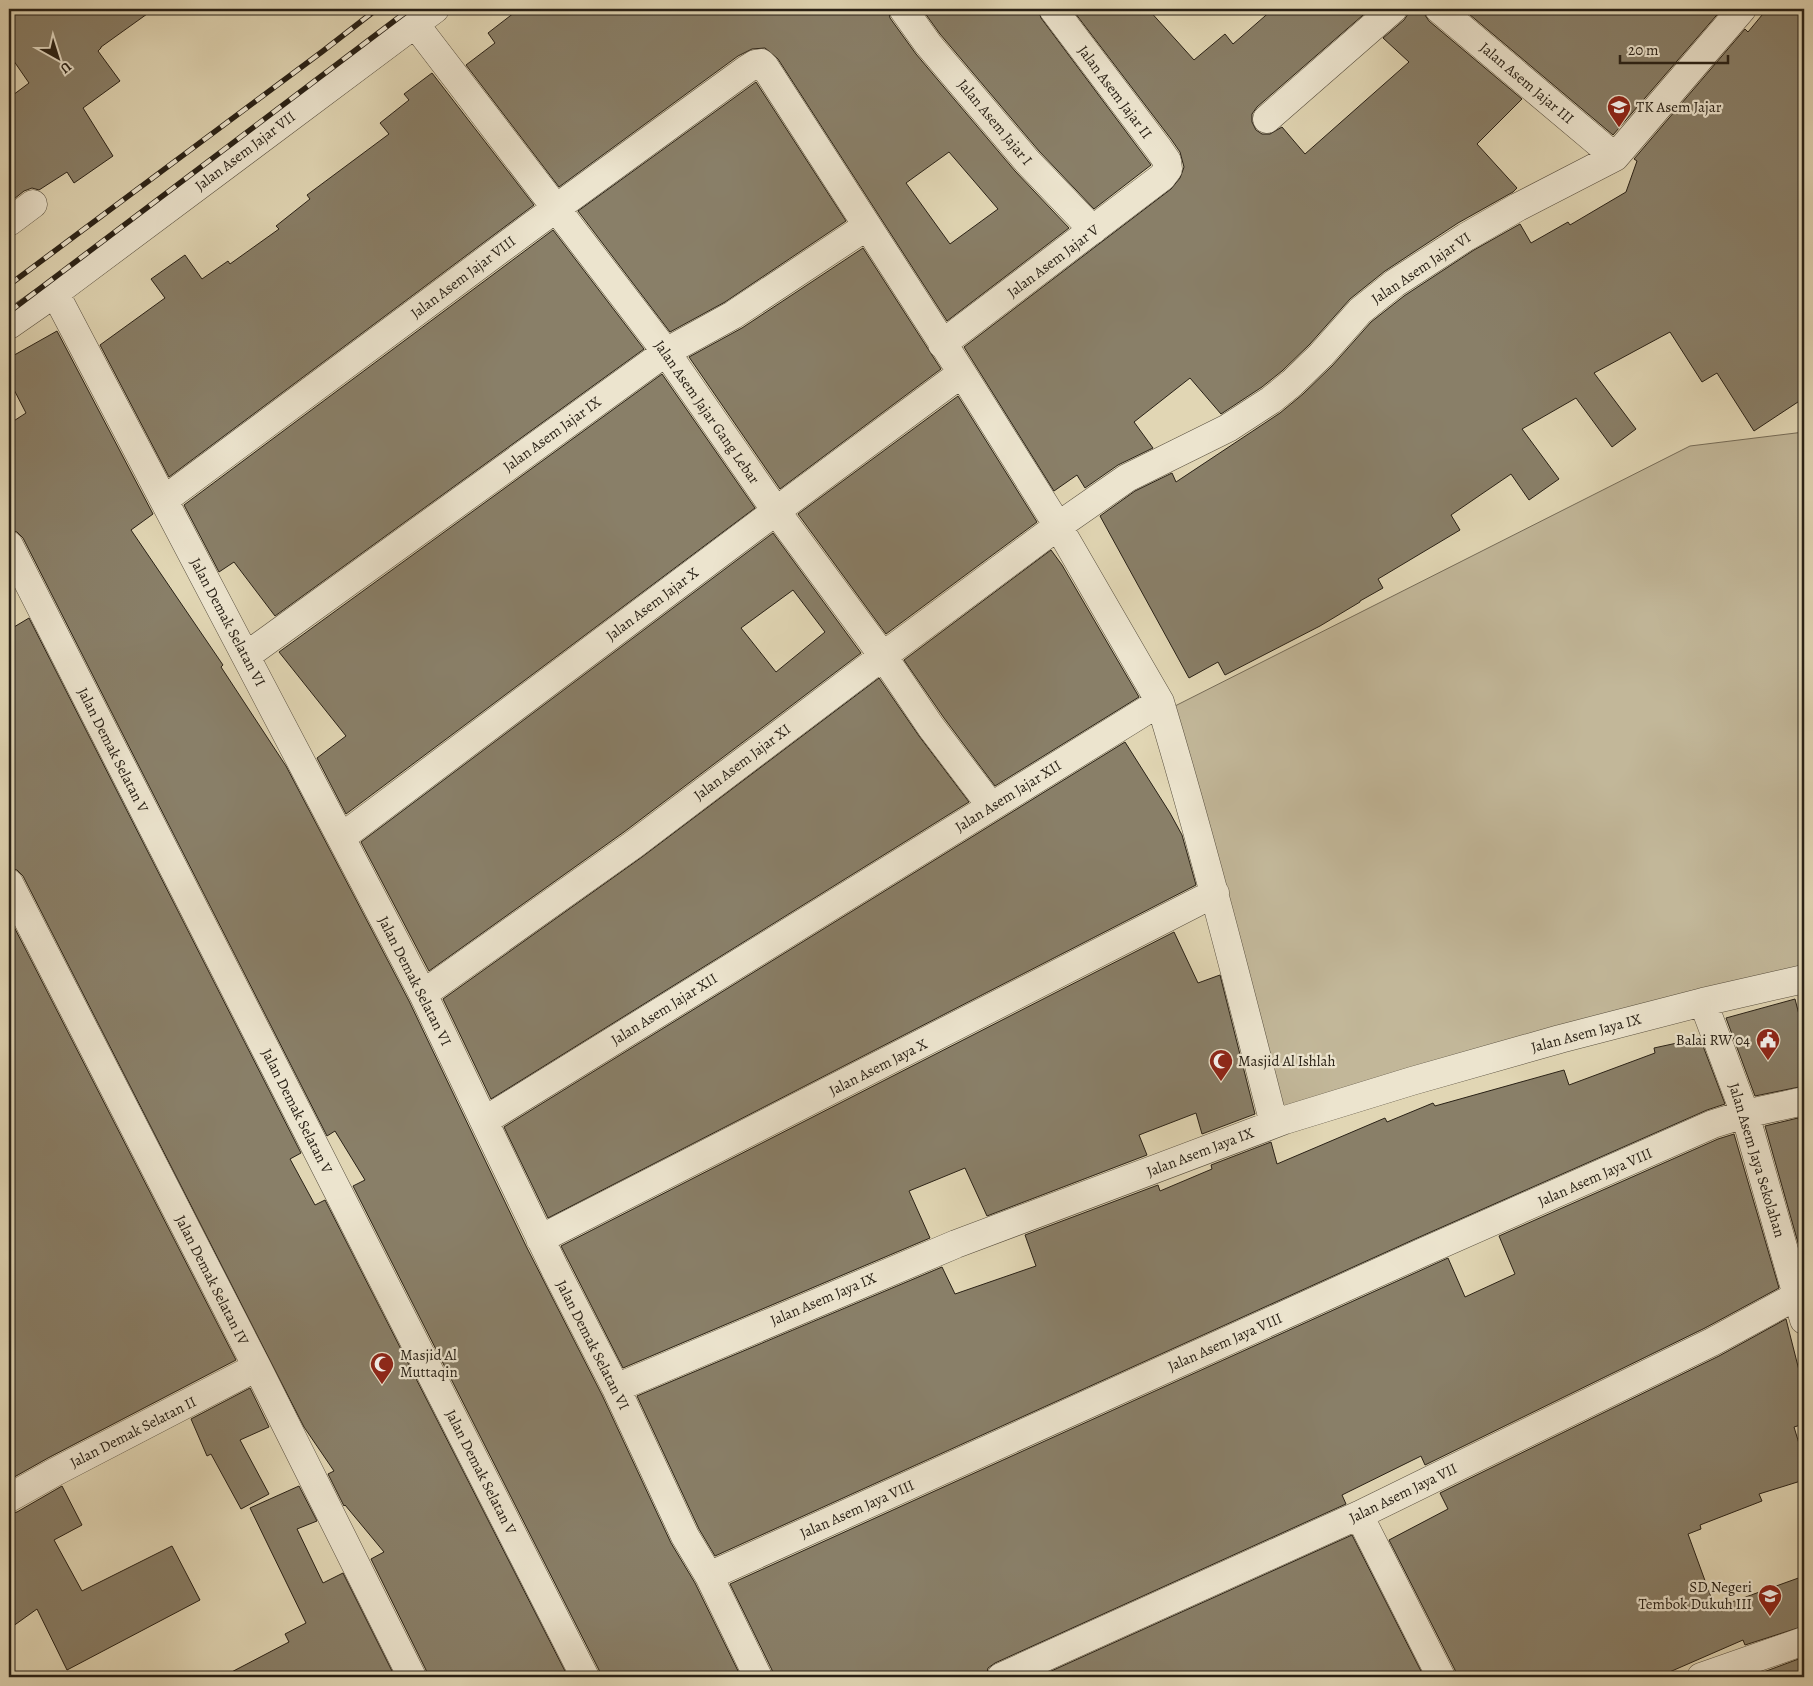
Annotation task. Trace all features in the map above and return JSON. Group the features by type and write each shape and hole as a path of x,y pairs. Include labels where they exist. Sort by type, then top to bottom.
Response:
{"street":[{"name":"Jalan Asem Jajar I","path":"903,9 928,44 1027,161 1094,230"},
{"path":"1267,119 1393,9"},
{"name":"Jalan Asem Jajar III","path":"1439,9 1615,157"},
{"name":"Jalan Asem Jajar VI","path":"1058,526 1128,478 1228,428 1271,400 1321,355 1360,311 1395,283 1466,237 1615,157 1742,9"},
{"name":"Jalan Asem Jajar II","path":"1064,13 1167,161 1168,169 1162,177"},
{"name":"Jalan Asem Jajar Gang Lebar","path":"425,16 557,208 666,352 776,510 883,656 931,727 991,806"},
{"name":"Jalan Asem Jajar VII","path":"9,325 55,293 425,16"},
{"name":"Jalan Asem Jajar VIII","path":"164,500 557,208 755,64 761,64 765,67 868,226"},
{"name":"Jalan Asem Jajar V","path":"942,344 1162,177"},
{"path":"9,222 33,204"},
{"path":"868,226 1058,526 1160,702 1215,892 1274,1124"},
{"name":"Jalan Asem Jajar IX","path":"246,656 666,352 733,315 868,226"},
{"name":"Jalan Demak Selatan VI","path":"55,293 423,994 540,1239 616,1388 685,1536 709,1576 758,1677"},
{"name":"Jalan Asem Jajar X","path":"342,837 776,510 962,373"},
{"name":"Jalan Asem Jajar XI","path":"423,994 633,845 1058,526"},
{"name":"Jalan Demak Selatan V","path":"9,545 585,1677"},
{"name":"Jalan Asem Jajar XII","path":"484,1120 1160,702"},
{"name":"Jalan Demak Selatan IV","path":"9,884 257,1367 412,1677"},
{"name":"Jalan Asem Jaya X","path":"540,1239 1215,892"},
{"name":"Jalan Asem Jaya IX","path":"616,1388 956,1244 1274,1124 1412,1080 1703,1002 1804,979"},
{"name":"Jalan Asem Jaya Sekolahan","path":"1703,1002 1745,1114 1802,1302"},
{"name":"Jalan Asem Jaya VIII","path":"709,1576 1421,1253 1713,1124 1745,1114 1804,1101"},
{"name":"Jalan Asem Jaya VII","path":"1001,1677 1359,1515 1712,1342 1802,1302"},
{"name":"Jalan Demak Selatan II","path":"9,1498 55,1472 257,1367"},
{"path":"1359,1515 1441,1677"},
{"path":"1701,1677 1804,1641"}],"shaded area":[{"path":"1804,432 1804,973 1275,1118 1173,707 1690,446"}],"building":[{"path":"9,9 154,9 98,51 120,81 83,108 113,156 74,183 67,172 39,190 32,188 24,191 9,203 9,98 29,83 9,54"},
{"path":"519,9 888,9 890,18 916,54 1015,171 1069,228 947,321 778,59 765,48 752,49 738,56 559,187 466,65 495,43 488,33","holes":["949,152 998,209 950,244 906,183"]},
{"path":"922,9 1038,9 1041,18 1151,165 1094,209 1039,151 940,34"},
{"path":"1072,9 1148,9 1194,60 1225,34 1233,44 1273,9 1370,9 1257,107 1252,114 1252,122 1256,130 1262,134 1270,134 1282,127 1305,154 1409,62 1383,38 1404,20 1408,14 1408,9 1424,9 1429,21 1522,99 1477,144 1517,188 1513,192 1458,223 1385,271 1350,299 1310,344 1282,371 1262,387 1221,414 1190,378 1134,422 1153,448 1118,465 1085,488 1077,475 1054,491 964,347 1171,189 1180,178 1184,167 1180,152 1171,139"},
{"path":"1463,9 1722,9 1613,135"},
{"path":"1767,9 1804,9 1804,398 1754,431 1717,373 1702,382 1670,332 1594,373 1636,429 1612,447 1576,398 1522,429 1559,479 1529,500 1511,474 1451,515 1460,530 1378,579 1383,588 1320,626 1225,675 1218,662 1189,678 1100,516 1135,491 1172,473 1176,482 1280,413 1332,366 1371,322 1404,296 1474,250 1520,224 1531,243 1568,222 1570,225 1626,192 1637,161 1634,159 1745,29 1748,32"},
{"path":"432,73 534,205 169,477 100,345 165,298 151,279 185,255 202,279 228,261 230,264 279,229 276,226 310,199 307,195 389,134 380,123 409,100 404,94"},
{"path":"756,82 846,221 725,302 670,332 578,211"},
{"path":"553,230 644,349 275,616 234,562 219,572 184,505"},
{"path":"863,248 941,369 780,489 689,357 742,328"},
{"path":"57,331 153,514 131,530 223,665 221,667 286,766 409,1001 526,1246 602,1395 671,1543 695,1583 741,1677 601,1677 353,1186 365,1180 335,1131 327,1136 23,538 17,532 9,530 9,424 26,413 9,380 9,358"},
{"path":"662,374 755,508 346,814 317,758 346,736 279,652"},
{"path":"958,396 1037,522 886,634 798,514"},
{"path":"773,533 861,653 624,832 429,971 361,842","holes":["793,590 825,632 776,672 741,628"]},
{"path":"1051,550 1062,565 1139,697 995,786 944,718 904,660"},
{"path":"29,618 301,1153 290,1159 315,1205 325,1200 568,1677 428,1677 371,1559 384,1552 344,1506 328,1474 334,1471 304,1427 23,876 17,870 9,868 9,630"},
{"path":"879,678 919,736 969,802 491,1099 443,999 642,857"},
{"path":"1125,742 1182,835 1196,885 548,1218 504,1127"},
{"path":"9,917 236,1360 9,1480"},
{"path":"1174,932 1198,983 1220,975 1255,1114 1202,1134 1196,1113 1139,1135 1147,1155 987,1216 965,1168 909,1191 930,1238 623,1368 561,1246"},
{"name":"Balai RW 04","path":"1795,999 1804,1034 1804,1086 1755,1096 1726,1018"},
{"path":"1700,1038 1725,1104 1707,1110 1415,1239 715,1556 699,1529 637,1396 942,1267 955,1294 1036,1266 1025,1235 1158,1185 1160,1191 1212,1169 1211,1165 1271,1142 1277,1164 1385,1118 1387,1122 1433,1103 1435,1106 1564,1070 1569,1085 1655,1053 1654,1048"},
{"path":"1798,1118 1804,1144 1804,1264 1765,1126"},
{"path":"1734,1134 1779,1288 1705,1328 1425,1465 1421,1456 1342,1495 1346,1504 995,1663 988,1668 986,1677 773,1677 772,1670 730,1584 1448,1258 1465,1297 1515,1274 1499,1236 1718,1139"},
{"path":"1786,1319 1804,1390 1804,1424 1794,1427 1804,1460 1804,1480 1759,1494 1762,1501 1700,1525 1701,1529 1688,1534 1715,1608 1804,1576 1804,1626 1745,1645 1743,1640 1658,1677 1457,1677 1389,1540 1448,1509 1440,1493 1719,1356"},
{"path":"250,1388 269,1427 240,1440 269,1494 241,1509 211,1454 207,1456 191,1419"},
{"path":"62,1486 82,1525 54,1540 82,1591 172,1546 200,1600 67,1670 37,1609 9,1629 9,1514 17,1512"},
{"path":"299,1486 317,1521 297,1529 323,1583 343,1573 395,1677 222,1677 289,1642 285,1634 306,1623 250,1508"},
{"path":"1352,1535 1424,1677 1038,1677"},
{"path":"1804,1657 1804,1677 1762,1677 1761,1673"}],"railway":[{"path":"9,285 377,9"},
{"path":"9,312 410,9"}],"place":[{"name":"TK Asem Jajar","path":"1619,128"},
{"name":"Balai RW 04","path":"1768,1061"},
{"name":"Masjid Al Ishlah","path":"1221,1082"},
{"name":"Masjid Al Muttaqin","path":"382,1385"},
{"name":"SD Negeri Tembok Dukuh III","path":"1770,1617"}]}
